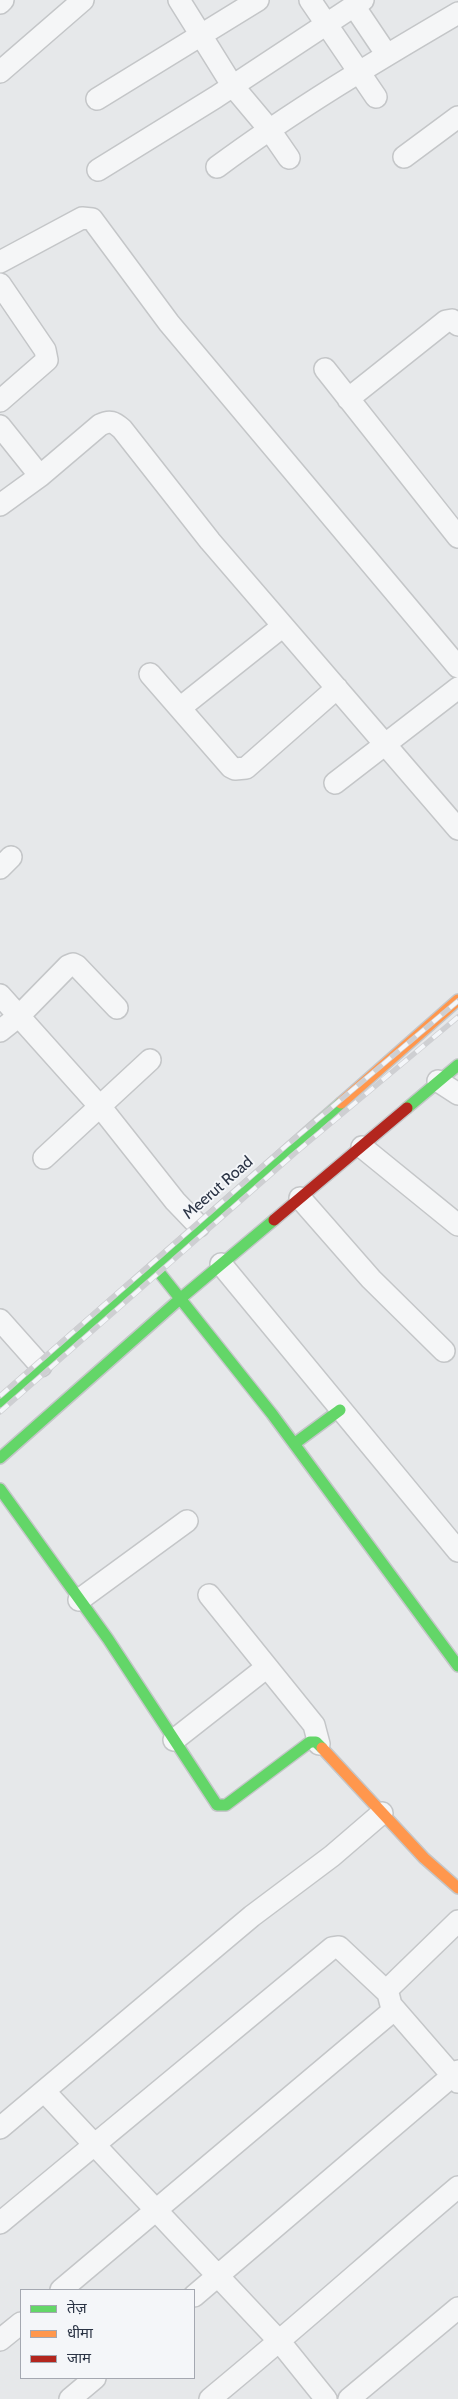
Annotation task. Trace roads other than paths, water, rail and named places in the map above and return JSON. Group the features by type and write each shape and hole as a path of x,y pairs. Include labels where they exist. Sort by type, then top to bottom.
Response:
{"main road":[{"name":"Meerut Road","path":"0,1402 458,1000"},
{"path":"0,1458 181,1298 458,1065"},
{"path":"155,1267 294,1444 458,1666"},
{"path":"294,1444 340,1410"},
{"path":"0,1488 108,1639 215,1802 221,1806 226,1805 310,1742 318,1744 424,1858 458,1888"}],"street":[{"path":"0,3 3,0"},
{"path":"0,72 83,0"},
{"path":"179,0 232,85 269,129 289,158"},
{"path":"98,98 258,0"},
{"path":"310,0 376,97"},
{"path":"98,170 359,3 387,55"},
{"path":"217,167 269,129 358,72 458,13"},
{"path":"404,157 458,117"},
{"path":"0,262 82,218 92,219 170,323 458,667"},
{"path":"0,284 45,350 47,360 0,401"},
{"path":"348,399 446,321 452,320 458,325"},
{"path":"325,369 458,537"},
{"path":"0,505 40,476 100,426 108,421 116,423 210,541 458,829"},
{"path":"0,426 40,476"},
{"path":"180,708 283,626"},
{"path":"150,674 231,766 240,769 246,768 337,688"},
{"path":"335,783 458,688"},
{"path":"0,1031 19,1016 68,966 73,964 78,966 118,1008"},
{"path":"0,995 99,1106 174,1201 199,1226"},
{"path":"44,1158 150,1060"},
{"path":"438,1081 458,1094"},
{"path":"362,1146 458,1225"},
{"path":"300,1198 371,1279 444,1351"},
{"path":"221,1264 458,1551"},
{"path":"0,1320 41,1366"},
{"path":"79,1600 187,1521"},
{"path":"209,1595 314,1725 318,1744"},
{"path":"174,1740 267,1667"},
{"path":"0,2128 252,1916 332,1856 382,1813"},
{"path":"62,2289 389,2014 389,1988 458,1921"},
{"path":"0,2223 332,1948 339,1947 390,1999 456,2076 195,2295"},
{"path":"44,2091 280,2342 326,2399"},
{"path":"210,2399 280,2342 458,2187"},
{"path":"349,2399 458,2308"},
{"path":"0,2340 20,2324"},
{"path":"70,2399 94,2379"}],"railway":[{"path":"0,1396 287,1145 458,1001"},
{"path":"0,1412 294,1154 458,1017"}]}
